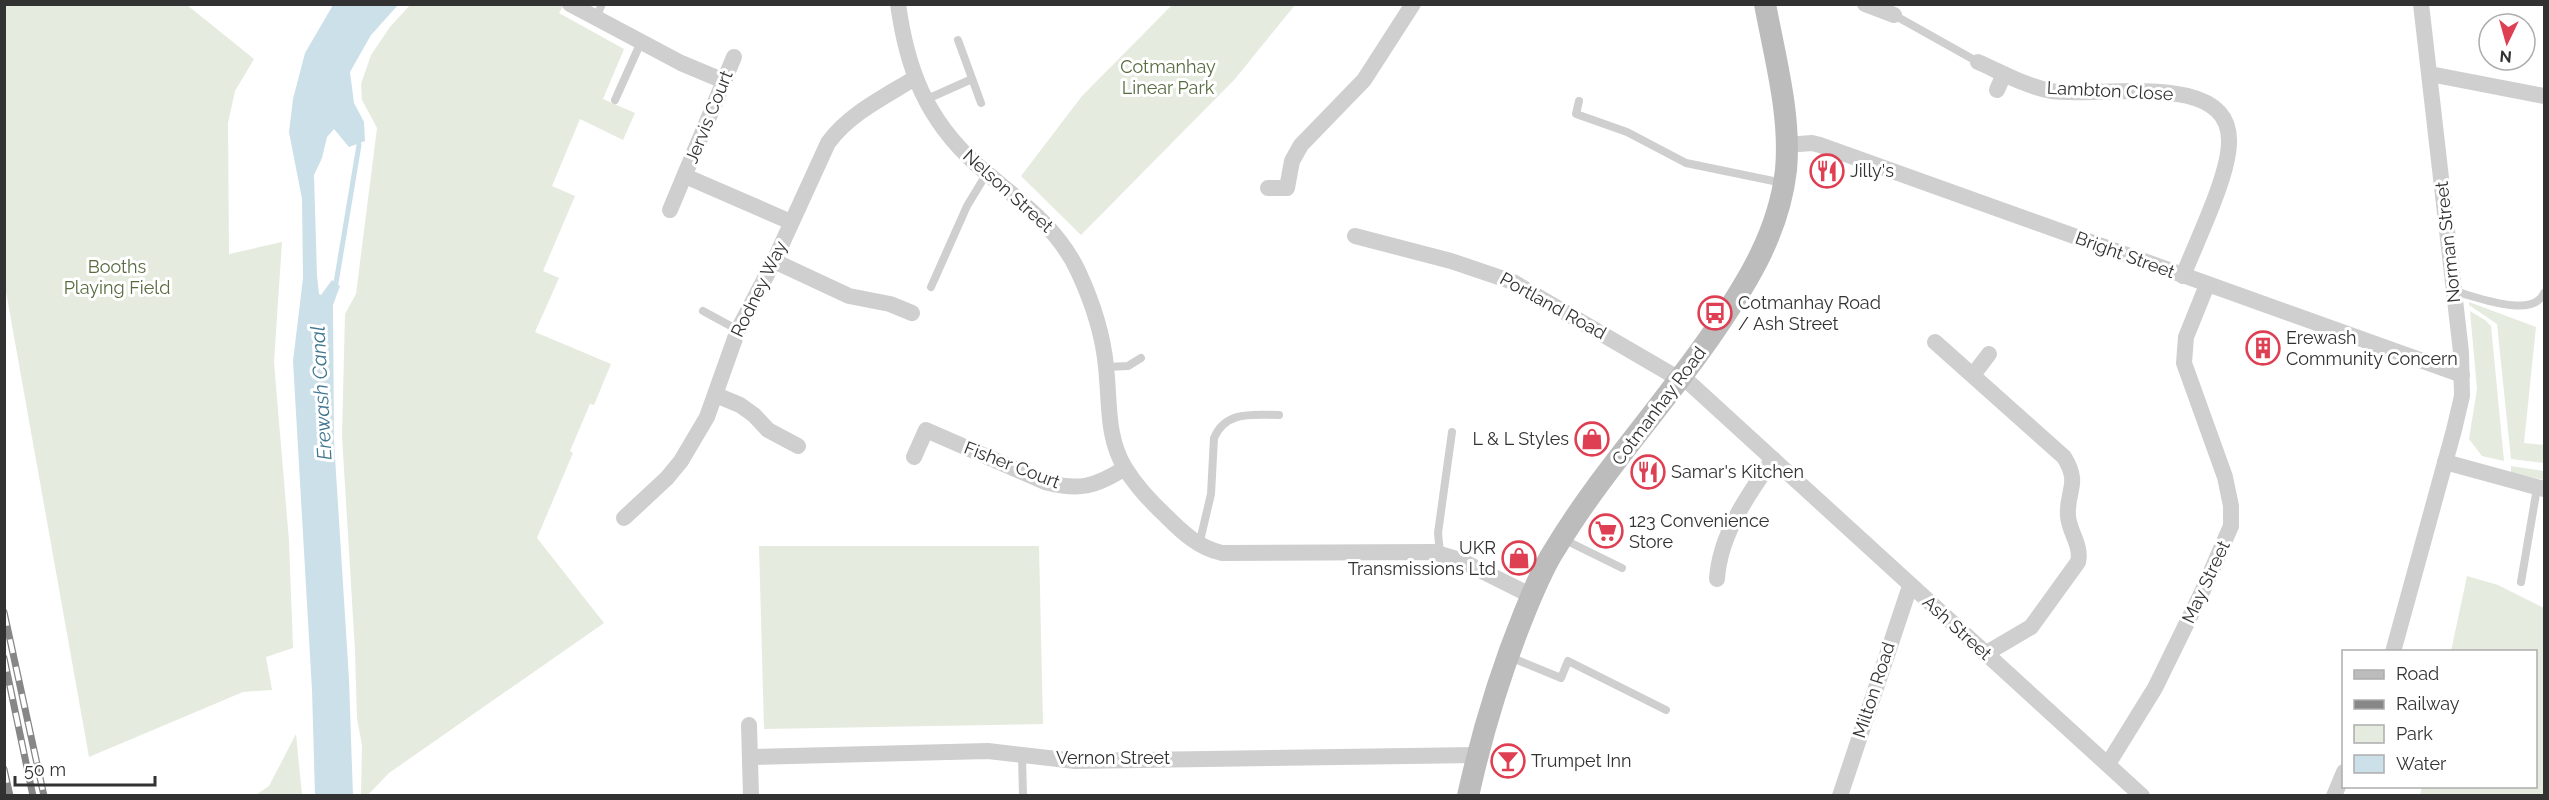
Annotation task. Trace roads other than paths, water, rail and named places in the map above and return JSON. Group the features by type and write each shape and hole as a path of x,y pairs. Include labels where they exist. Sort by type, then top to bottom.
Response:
{"street":[{"path":"570,4 599,11 641,42 681,63 724,81"},
{"name":"Nelson Street","path":"898,4 906,47 915,78 925,100 964,152 1051,228 1070,255 1092,305 1103,341 1110,427 1125,468 1150,500 1199,545 1209,550 1222,553 1419,551 1460,560 1532,596"},
{"path":"1268,188 1287,188 1292,161 1301,145 1364,80 1413,4"},
{"name":"Cotmanhay Road","path":"1468,795 1477,755 1507,656 1532,596 1561,538 1598,486 1682,379 1755,267 1774,224 1784,183 1786,145 1776,61 1765,4"},
{"path":"1865,4 1894,15"},
{"name":"Norman Street","path":"2393,650 2460,405 2462,375 2421,4"},
{"name":"Jervis Court","path":"670,210 734,57"},
{"name":"Lambton Close","path":"1978,62 2051,91 2151,92 2186,95 2207,102 2220,113 2228,129 2228,153 2218,186 2183,276"},
{"path":"1997,90 2004,74"},
{"path":"2430,74 2544,96"},
{"name":"Rodney Way","path":"624,518 647,498 681,461 706,417 738,330 774,261 823,152 836,132 856,115 915,78"},
{"name":"Bright Street","path":"1786,145 1812,143 1820,145 2462,375"},
{"name":"Jervis Court","path":"685,176 791,222"},
{"name":"Portland Road","path":"1355,236 1383,237 1513,282 1682,379"},
{"path":"774,261 849,296 890,304 912,312"},
{"name":"May Street","path":"2108,764 2155,688 2220,555 2231,526 2231,506 2225,477 2184,363 2186,337 2207,285"},
{"path":"1935,342 2067,462 2073,483 2068,519 2079,553 2075,568 2039,619 2023,634 1985,654"},
{"path":"1973,375 1989,354"},
{"name":"Ash Street","path":"1682,379 2142,795"},
{"path":"716,395 749,411 768,430 800,446"},
{"name":"Fisher Court","path":"914,457 926,430 1045,482 1060,486 1086,487 1099,483 1125,468"},
{"path":"1717,579 1720,554 1732,525 1773,459"},
{"path":"2445,462 2541,489"},
{"name":"Milton Road","path":"1840,795 1910,586"},
{"path":"749,725 750,795"},
{"name":"Vernon Street","path":"750,757 988,751 1075,761 1477,755"},
{"path":"2334,795 2342,775"}],"lane":[{"name":"Lambton Close","path":"1894,15 1978,62"},
{"path":"958,40 981,103"},
{"path":"615,100 641,42"},
{"path":"925,100 972,79"},
{"path":"1579,101 1576,114 1627,132 1686,163 1784,183"},
{"path":"931,287 967,206 987,173"},
{"path":"2453,291 2514,306 2540,301 2544,293"},
{"path":"703,311 738,330"},
{"path":"1106,367 1128,366 1141,358"},
{"path":"1199,545 1211,494 1213,444 1217,430 1230,418 1239,415 1279,415"},
{"path":"1440,554 1438,532 1452,432"},
{"path":"2521,582 2541,489"},
{"path":"1561,538 1622,568"},
{"path":"1507,656 1561,678 1568,661 1666,710"},
{"path":"1022,755 1023,795"}],"water":[{"name":"Erewash Canal","path":"333,5 398,5 371,35 350,72 354,103 364,122 365,141 349,147 334,129 327,137 322,158 314,175 319,294 321,295 332,280 340,286 333,305 334,441 349,679 353,796 315,795 312,690 293,361 303,278 302,199 289,132 293,99 305,53"}],"waterway":[{"path":"332,289 336,283 359,145 357,137"}],"railway":[{"path":"4,612 44,796"},
{"path":"4,658 33,796"},
{"path":"4,769 10,796"}],"place":[{"name":"Jilly's","path":"1827,171"},
{"name":"Cotmanhay Road / Ash Street","path":"1715,313"},
{"name":"Erewash Community Concern","path":"2263,348"},
{"name":"L & L Styles","path":"1592,439"},
{"name":"Samar's Kitchen","path":"1648,472"},
{"name":"123 Convenience Store","path":"1606,531"},
{"name":"UKR Transmissions Ltd","path":"1519,558"},
{"name":"Trumpet Inn","path":"1508,761"}],"park label":[{"name":"Cotmanhay Linear Park","path":"1168,77"},
{"name":"Booths Playing Field","path":"117,277"}]}
